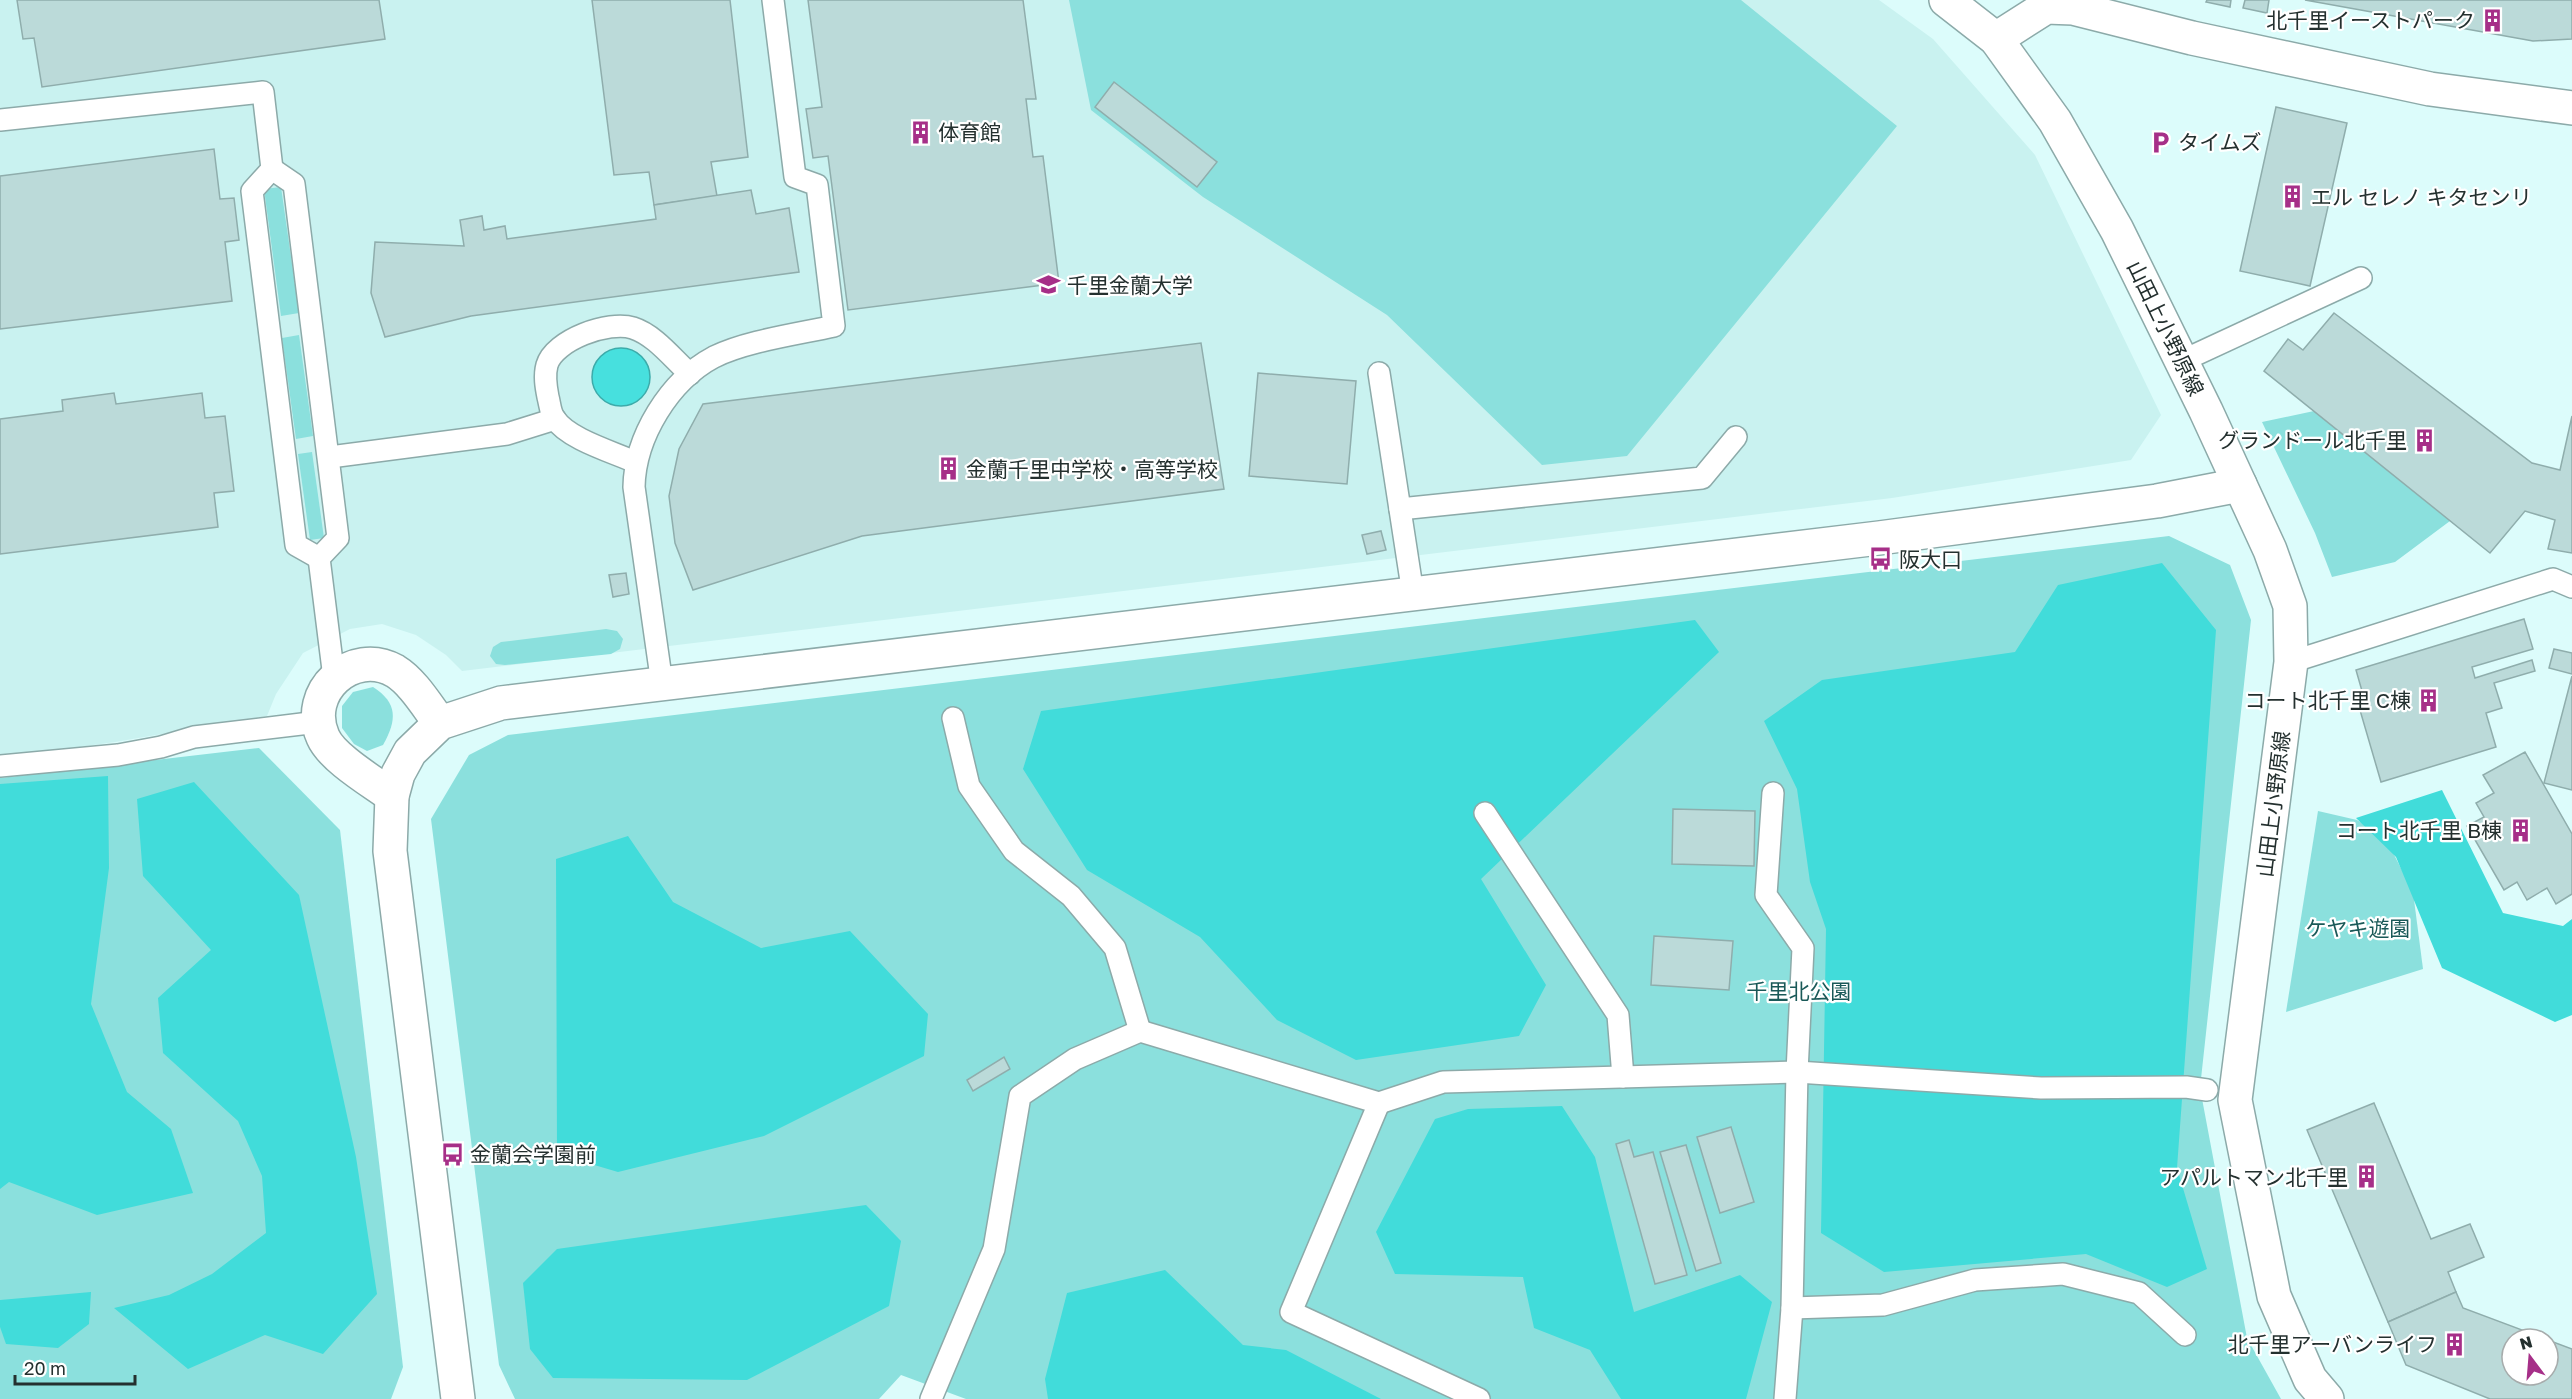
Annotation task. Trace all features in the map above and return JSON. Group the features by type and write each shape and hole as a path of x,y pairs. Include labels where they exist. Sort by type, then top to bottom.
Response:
{"street":[{"name":"山田上小野原線","path":"1946,0 1996,39 2055,121 2117,230 2182,361 2270,550 2290,606 2290,662 2235,1100 2274,1296 2310,1379 2327,1399"},
{"path":"1996,39 2046,7 2073,8 2192,38 2430,89 2572,108"},
{"path":"458,1399 390,851 392,796 398,774 410,752 440,723 501,703 1914,533 2157,501 2240,485"},
{"path":"392,796 331,749 323,737 318,722 319,706 334,678 347,669 363,664 378,664 396,672 417,692 440,723"}],"lane":[{"path":"663,684 634,487 635,462 649,424 690,374 715,357 738,349 834,326 817,185 795,177 773,0"},
{"path":"0,120 263,92 272,170"},
{"path":"272,170 294,184 330,457 338,538 319,558"},
{"path":"272,170 252,191 296,545 319,558"},
{"path":"2182,361 2361,278"},
{"path":"635,462 568,431 555,419 546,385 547,364 555,350 575,338 598,329 630,327 641,331 690,374"},
{"path":"1379,373 1413,594"},
{"path":"330,457 507,434 555,419"},
{"path":"1400,509 1702,478 1736,437"},
{"path":"319,558 334,678"},
{"path":"2290,662 2553,579 2572,588"},
{"path":"953,718 969,786 1014,851 1071,896 1115,948 1140,1031"},
{"path":"0,766 118,755 161,747 194,737 318,722"},
{"path":"1773,793 1766,895 1803,948 1797,1072 1792,1308 1785,1399"},
{"path":"1485,813 1618,1016 1623,1077"},
{"path":"931,1399 994,1249 1020,1096 1075,1059 1140,1031 1379,1103 1443,1082 1797,1072 2041,1088 2186,1087 2206,1090"},
{"path":"1379,1103 1291,1312 1479,1399"},
{"path":"1792,1308 1883,1305 1975,1280 2063,1274 2139,1293 2185,1335"}],"shaded area":[{"name":"千里金蘭大学","path":"0,0 1879,0 1933,39 2035,155 2161,415 2131,460 1892,498 462,671 446,655 416,635 382,624 350,629 303,653 276,694 267,716 115,742 0,758"},
{"path":"621,348 632,350 645,361 650,377 648,388 637,401 621,406 610,404 597,393 592,377 594,366 605,353"},
{"path":"2162,563 2216,630 2177,1168 2207,1269 2167,1287 2086,1254 1884,1272 1821,1233 1826,929 1810,882 1797,789 1764,721 1822,680 2015,652 2058,585"},
{"path":"1695,620 1719,652 1481,879 1546,985 1519,1036 1356,1060 1277,1020 1200,937 1087,870 1023,769 1041,711"},
{"path":"108,776 109,868 91,1004 127,1092 171,1129 193,1193 97,1215 9,1182 0,1189 0,784"},
{"path":"194,782 299,895 356,1157 377,1294 323,1354 265,1335 188,1369 114,1308 169,1295 212,1274 266,1233 262,1176 238,1121 163,1053 158,998 211,950 143,876 137,799"},
{"path":"2442,790 2503,913 2563,926 2572,919 2572,1015 2555,1022 2442,968 2396,857 2356,818"},
{"path":"628,836 673,902 761,948 850,931 928,1014 924,1056 764,1136 618,1172 557,1154 556,859"},
{"path":"1562,1106 1595,1157 1634,1312 1740,1275 1772,1302 1746,1399 1621,1399 1590,1350 1534,1328 1523,1277 1395,1274 1376,1232 1435,1119 1468,1109"},
{"path":"866,1205 901,1241 889,1306 747,1380 553,1378 530,1349 523,1283 557,1249"},
{"path":"1165,1270 1243,1345 1286,1350 1381,1399 1048,1399 1045,1379 1067,1293"},
{"path":"91,1292 89,1324 58,1348 6,1344 0,1327 0,1300"}],"green space":[{"path":"1069,0 1741,0 1897,126 1627,456 1542,465 1387,315 1203,197 1091,110"},
{"path":"281,187 299,313 281,316 264,189"},
{"path":"299,335 313,436 296,439 282,338"},
{"path":"2314,411 2450,521 2395,562 2332,577 2315,533 2262,422"},
{"path":"312,452 324,538 310,540 298,454"},
{"name":"千里北公園","path":"2169,536 2230,565 2251,620 2200,1088 2247,1338 2281,1399 966,1399 901,1375 879,1399 515,1399 499,1365 431,819 469,755 508,735"},
{"path":"606,629 617,631 623,639 620,649 611,654 505,665 496,664 490,656 493,647 501,642"},
{"path":"373,687 387,699 393,713 393,720 383,745 367,751 354,744 342,728 342,706 353,692"},
{"path":"259,748 340,830 403,1367 391,1399 0,1399 0,778"},
{"name":"ケヤキ遊園","path":"2318,811 2357,820 2385,837 2413,892 2423,969 2286,1012"}],"building":[{"path":"17,0 379,0 385,39 42,87 34,38 23,39"},
{"path":"592,0 730,0 748,157 711,162 717,196 654,205 649,172 614,175"},
{"name":"体育館","path":"808,0 1023,0 1036,99 1026,99 1033,157 1043,156 1059,283 848,310 828,156 813,158 806,109 822,107"},
{"path":"2207,0 2231,0 2230,7 2206,2"},
{"path":"2245,0 2269,0 2267,13 2243,8"},
{"name":"北千里イーストパーク","path":"2305,0 2572,0 2572,39 2533,41"},
{"path":"1114,82 1217,162 1197,187 1095,107"},
{"name":"エル セレノ キタセンリ","path":"2276,107 2347,123 2310,286 2240,271"},
{"path":"214,149 220,199 234,198 239,240 225,242 232,301 0,329 0,176"},
{"path":"751,190 756,214 789,208 799,272 471,316 385,337 371,293 375,242 464,246 460,220 482,216 484,230 505,226 507,239 656,219 654,205"},
{"name":"グランドール北千里","path":"2334,313 2532,463 2560,470 2572,416 2572,553 2548,549 2555,520 2525,511 2490,553 2264,371 2288,339 2303,350"},
{"name":"金蘭千里中学校・高等学校","path":"1201,343 1224,489 862,536 693,590 675,543 669,496 679,449 703,404"},
{"path":"1258,373 1356,381 1347,484 1249,476"},
{"path":"114,393 116,404 202,393 205,418 225,416 234,491 214,493 218,527 0,554 0,419 63,411 62,400"},
{"path":"1381,531 1386,550 1367,554 1362,535"},
{"path":"626,573 629,594 613,597 609,575"},
{"name":"コート北千里 C棟","path":"2524,619 2533,649 2472,667 2475,678 2532,660 2535,671 2494,683 2502,708 2486,713 2496,747 2381,782 2355,693 2362,691 2356,670"},
{"path":"2554,649 2572,653 2572,674 2549,668"},
{"path":"2572,676 2572,790 2544,783"},
{"name":"コート北千里 B棟","path":"2525,752 2572,834 2572,894 2556,904 2547,888 2527,900 2517,882 2504,890 2467,826 2484,817 2476,803 2494,793 2483,775"},
{"path":"1673,809 1755,811 1754,866 1672,864"},
{"path":"1654,936 1733,941 1729,990 1651,985"},
{"path":"1004,1057 1010,1069 973,1091 967,1080"},
{"name":"アパルトマン北千里","path":"2374,1103 2431,1239 2470,1224 2484,1257 2448,1272 2456,1292 2388,1322 2307,1130"},
{"path":"1731,1127 1754,1202 1720,1213 1697,1137"},
{"path":"1629,1140 1634,1157 1653,1152 1687,1275 1655,1284 1616,1144"},
{"path":"1686,1145 1721,1263 1696,1271 1660,1152"},
{"name":"北千里アーバンライフ","path":"2456,1292 2463,1308 2514,1327 2500,1327 2500,1387 2560,1387 2560,1344 2572,1349 2572,1399 2490,1399 2406,1365 2388,1322"}],"place":[{"name":"北千里イーストパーク","path":"2493,20"},
{"name":"体育館","path":"920,132"},
{"name":"タイムズ","path":"2160,142"},
{"name":"エル セレノ キタセンリ","path":"2293,197"},
{"name":"千里金蘭大学","path":"1049,285"},
{"name":"グランドール北千里","path":"2425,440"},
{"name":"金蘭千里中学校・高等学校","path":"948,469"},
{"name":"阪大口","path":"1881,559"},
{"name":"コート北千里 C棟","path":"2429,700"},
{"name":"コート北千里 B棟","path":"2520,830"},
{"name":"金蘭会学園前","path":"452,1154"},
{"name":"アパルトマン北千里","path":"2366,1177"},
{"name":"北千里アーバンライフ","path":"2455,1344"}]}
